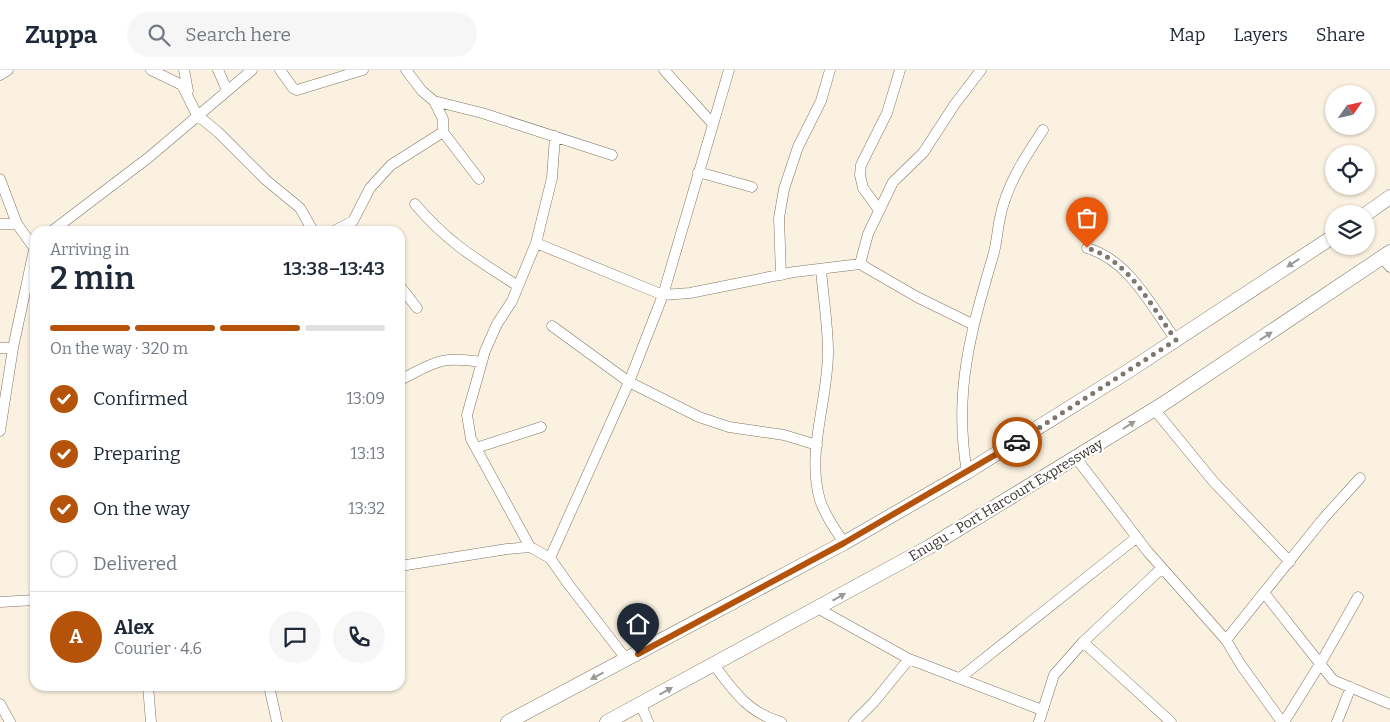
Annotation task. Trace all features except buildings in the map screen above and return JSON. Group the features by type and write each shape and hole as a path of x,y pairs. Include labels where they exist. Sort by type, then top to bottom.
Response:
{"highway":[{"path":"1375,208 1390,197"},
{"path":"508,722 844,543 967,472 1176,340 1325,242"},
{"name":"Enugu - Port Harcourt Expressway","path":"607,722 819,609 930,547 1154,409 1387,259"}],"street":[{"path":"0,74 8,70"},
{"path":"151,70 182,85 197,115 218,132 266,180 300,208 310,226"},
{"path":"184,70 189,98"},
{"path":"218,70 226,90"},
{"path":"59,226 148,158 226,90 252,70"},
{"path":"280,70 293,88 297,90 363,70"},
{"path":"406,70 422,91 434,101 442,119 444,132 480,179"},
{"path":"664,70 712,122"},
{"path":"550,558 629,382 663,295 712,122 729,70"},
{"path":"781,275 779,218 784,190 798,147 821,101 830,70"},
{"path":"879,210 863,188 860,175 861,165 887,113 900,70"},
{"path":"860,264 868,234 893,182 923,153 955,104 981,70"},
{"path":"434,101 555,136 612,155"},
{"path":"442,119 455,106"},
{"path":"967,472 962,446 962,389 972,324 994,252 1000,217 1010,187 1022,162 1043,130"},
{"path":"344,226 353,221 370,188 391,165 444,132"},
{"path":"530,548 476,448 469,433 467,415 481,362 496,324 518,286 536,244 552,178 555,136"},
{"path":"698,172 752,187"},
{"path":"0,179 17,224 30,241"},
{"path":"415,204 436,229 457,247 518,286"},
{"path":"0,224 17,224"},
{"path":"536,244 663,295 690,293 781,275 860,264 917,297 972,324"},
{"path":"1087,248 1102,252 1126,272 1176,340"},
{"path":"0,431 13,348 30,265"},
{"path":"821,269 828,351 817,446 820,499 828,518 844,543"},
{"path":"405,292 417,308"},
{"path":"552,326 629,382 699,417 721,425 784,435 817,446"},
{"path":"0,348 13,348"},
{"path":"405,378 438,361 454,358 481,362"},
{"path":"1154,409 1213,480 1290,562"},
{"path":"476,448 541,427"},
{"path":"1076,458 1136,538 1226,640 1241,665 1283,722 1320,664 1358,597"},
{"path":"1226,640 1265,594 1323,519 1360,478"},
{"path":"960,678 1136,538"},
{"path":"405,565 507,549 530,548 550,558 627,660"},
{"path":"1039,722 1054,676 1083,642 1162,568"},
{"path":"1265,594 1334,680 1390,704"},
{"path":"0,602 30,600"},
{"path":"819,609 909,659 1042,710"},
{"path":"1083,642 1171,722"},
{"path":"854,722 874,702 909,659"},
{"path":"714,665 742,701 753,711 780,722"},
{"path":"1337,722 1351,687"},
{"path":"148,691 151,722"},
{"path":"270,691 277,722"},
{"path":"0,704 10,722"},
{"path":"641,705 648,722"}],"way so far":[{"path":"1017,442 1176,340 1126,272 1114,260 1102,252 1087,248"}],"route":[{"path":"638,654 844,543 1017,442"}]}
